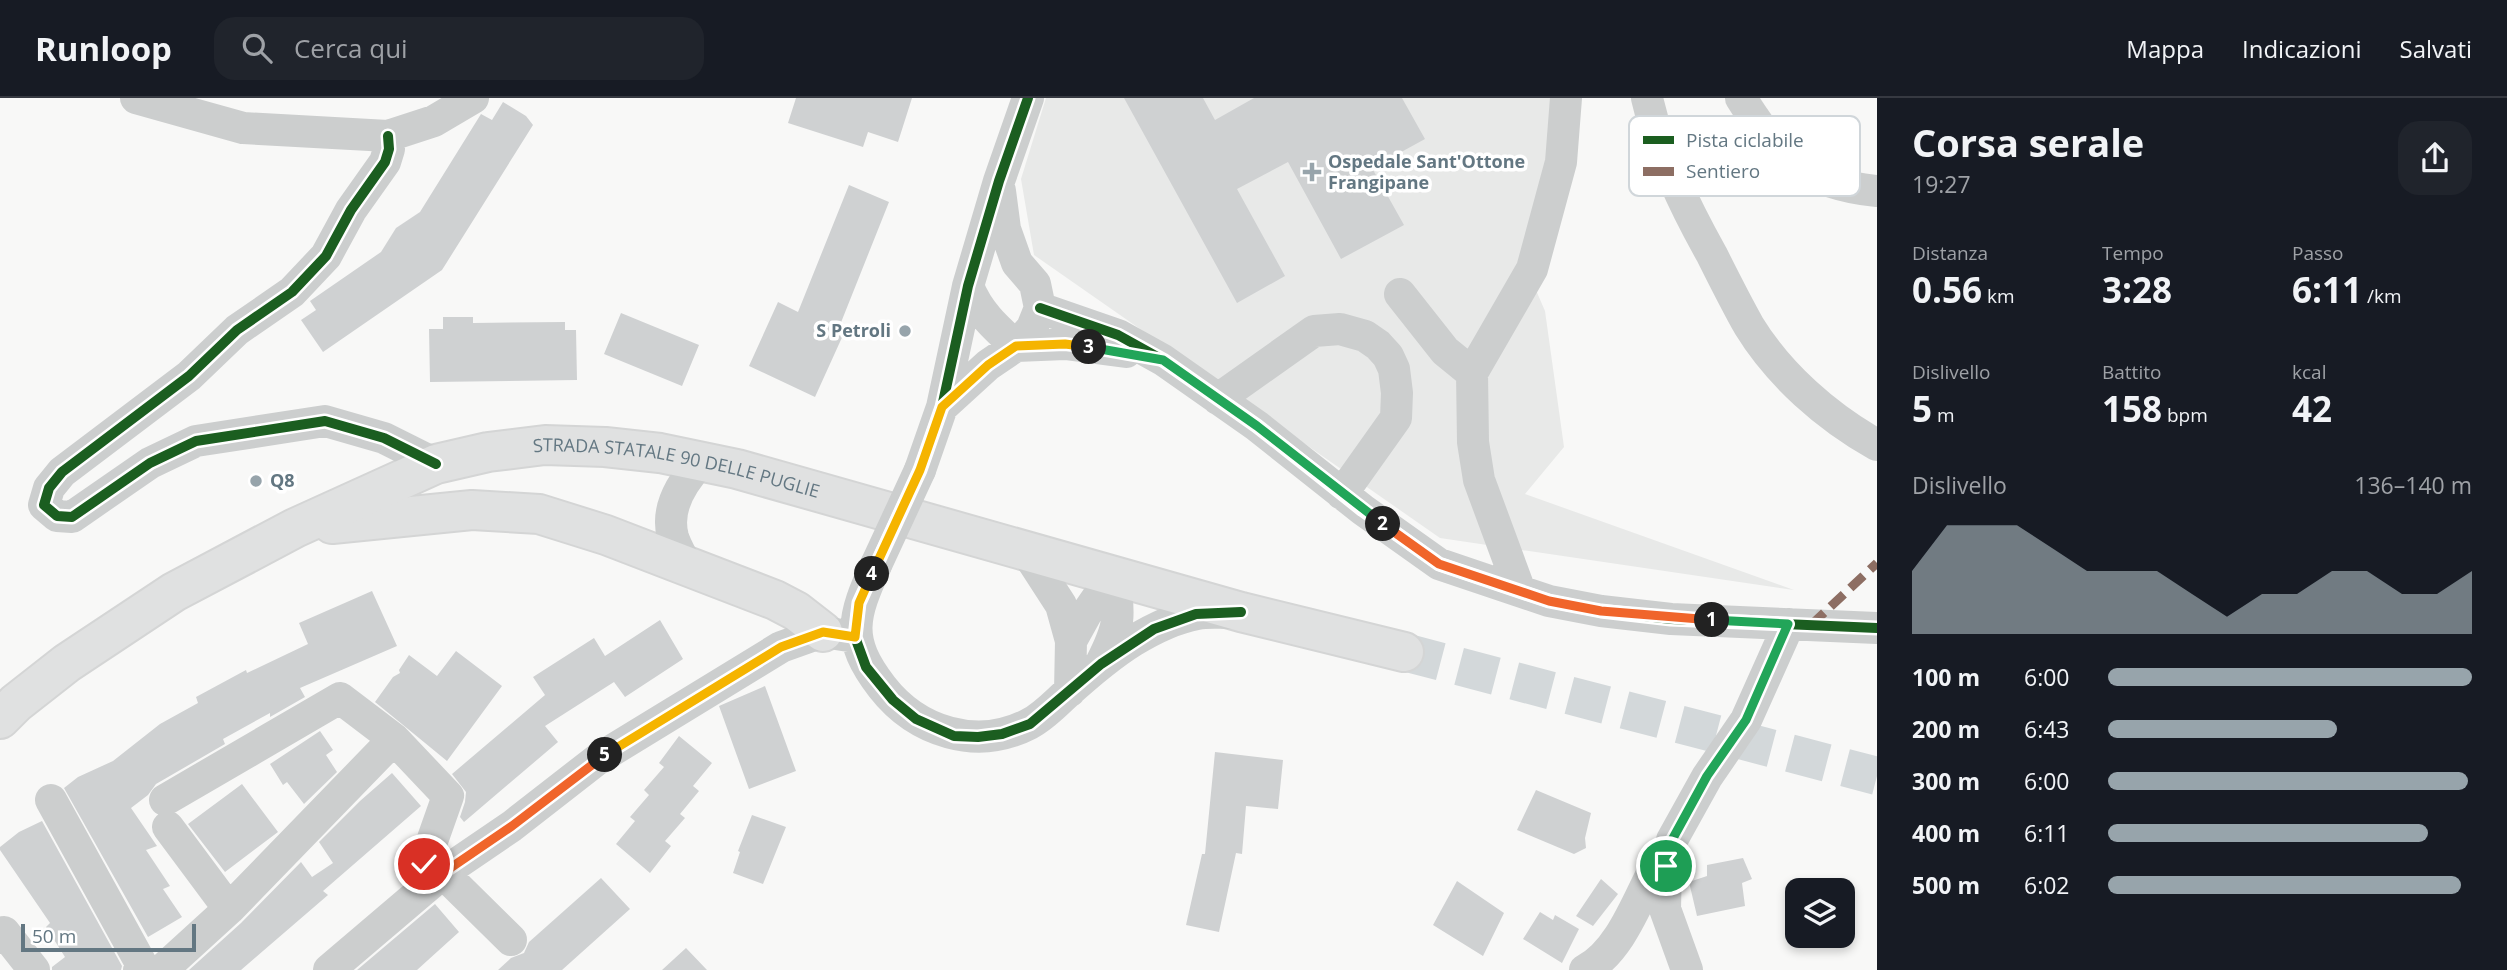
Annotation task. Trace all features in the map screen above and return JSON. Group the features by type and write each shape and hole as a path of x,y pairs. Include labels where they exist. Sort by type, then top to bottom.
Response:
{"main road":[{"name":"STRADA STATALE 90 DELLE PUGLIE","path":"0,719 67,663 174,592 295,528 436,464 488,452 545,445 660,453 737,470 1241,612 1404,652"},
{"path":"295,528 472,510 538,514 606,535 775,600 839,635"}],"street":[{"path":"136,98 243,128 388,136 434,121 472,98"},
{"path":"329,970 443,873 512,826 598,759 781,647 839,635 859,603 920,470 942,407 968,286 999,181 1028,98"},
{"path":"1520,591 1479,480 1473,442 1472,373 1532,269 1561,162 1566,98"},
{"path":"1647,98 1652,116"},
{"path":"1741,98 1752,116"},
{"path":"388,136 389,149 385,162 351,210 326,256 292,292 237,330 189,376 62,472 49,488 44,505 57,516 72,517 150,463 196,440 325,421 384,438 436,464"},
{"path":"942,407 988,365 1016,346 1032,328 1040,307 1035,284 1017,263 1005,229 999,181"},
{"path":"1681,196 1751,328 1779,365 1819,406 1877,445"},
{"path":"968,286 993,268 1017,263"},
{"path":"968,286 975,304 992,325 1016,346 1065,344 1112,349 1163,360"},
{"path":"1400,294 1445,351 1472,373"},
{"path":"1040,307 1118,335 1163,360 1257,426 1342,494 1439,564 1549,601 1601,611 1671,619 1877,628"},
{"path":"1218,399 1314,331 1340,329 1365,336 1378,345 1388,356 1394,369 1396,418 1342,494"},
{"path":"687,567 673,536 672,518 684,481 701,462"},
{"path":"1026,551 1061,606 1071,641 1070,691"},
{"path":"1071,641 1097,595 1113,575"},
{"path":"1101,664 1116,635 1119,613 1113,575"},
{"path":"839,635 893,700 916,719 954,736 990,736 1030,724 1101,664 1154,629 1196,614 1241,612"},
{"path":"1585,970 1614,945 1633,914 1648,878 1707,776 1746,720 1788,624"},
{"path":"229,909 167,814 340,698 394,738 448,796 424,864 443,873 510,940"},
{"path":"162,970 229,909 394,738"},
{"path":"51,800 143,967 139,970"},
{"path":"1672,840 1666,866 1665,909 1687,970"},
{"path":"0,938 4,932 34,970"}],"shaded area":[{"path":"1046,98 1580,98 1532,281 1545,311 1564,447 1525,494 1794,590 1440,538 1034,255 1021,179"}],"building":[{"path":"796,98 912,98 898,142 868,132 863,147 788,123"},
{"path":"1124,98 1203,98 1215,120 1254,98 1402,98 1425,139 1372,168 1404,225 1341,259 1288,162 1237,189 1285,276 1237,303"},
{"path":"503,102 526,116 533,125 442,270 323,352 301,320 316,310 310,301 381,252 396,228 420,212 481,114 492,120"},
{"path":"849,185 889,202 838,330 844,333 815,397 749,366 778,302 798,312"},
{"path":"621,313 699,345 682,386 604,354"},
{"path":"443,317 473,317 473,323 565,322 565,330 576,330 577,380 430,382 429,329 443,329"},
{"path":"372,591 397,646 300,688 305,697 223,739 225,744 156,784 148,795 131,808 157,846 146,850 170,886 163,889 182,917 148,937 64,788 78,777 113,761 160,724 198,703 196,697 246,670 247,673 308,644 299,623"},
{"path":"660,620 683,659 625,697 614,682 545,726 558,742 464,822 460,817 466,792 452,774 545,695 533,677 594,638 605,656"},
{"path":"456,651 502,686 447,761 375,702 393,677 400,673 399,670 409,655 437,676"},
{"path":"765,686 796,771 749,789 719,706"},
{"path":"320,731 333,750 326,755 337,772 304,804 287,782 283,785 270,764"},
{"path":"679,736 712,763 693,786 699,791 680,814 685,818 665,841 671,846 650,873 616,844 635,821 630,817 649,795 644,790 664,767 659,763"},
{"path":"1215,752 1283,760 1278,809 1246,806 1242,854 1236,853 1219,932 1186,925 1202,854 1205,854"},
{"path":"392,773 421,806 323,891 328,895 241,970 189,970 241,923 301,862 312,877 333,863 319,842"},
{"path":"242,784 278,832 225,872 188,824"},
{"path":"1536,790 1591,813 1585,838 1586,848 1574,854 1517,830"},
{"path":"752,815 786,827 763,884 733,873"},
{"path":"42,821 122,966 121,970 52,970 52,967 65,957 46,927 50,923 0,850 0,847 19,832"},
{"path":"1743,858 1752,879 1742,883 1745,906 1697,916 1689,882 1707,876 1707,865"},
{"path":"601,878 630,909 562,970 498,970 511,958 524,953 529,942"},
{"path":"1601,879 1618,894 1593,926 1576,916"},
{"path":"1457,881 1504,913 1483,956 1433,925"},
{"path":"435,904 459,932 417,970 357,970"},
{"path":"1540,912 1553,920 1555,915 1579,929 1562,963 1523,939"},
{"path":"686,948 707,970 662,970"}],"tunnel":[{"path":"1404,652 1877,776"}],"marked path":[{"path":"1811,625 1877,563"}],"cycle path":[{"path":"1028,98 999,181 968,286 942,407 920,470 859,603 855,637 866,667 893,700 916,719 954,736 1002,734 1030,724 1101,664 1154,629 1196,614 1241,612"},
{"path":"388,136 389,149 385,162 351,210 326,256 292,292 237,330 189,376 62,472 49,488 44,505 57,516 72,517 150,463 196,441 325,421 384,438 436,464"},
{"path":"1040,308 1118,335 1163,360 1257,426 1363,510 1439,564 1549,601 1601,611 1671,619 1877,628"}],"place":[{"name":"Ospedale Sant'Ottone Frangipane","path":"1312,172"},
{"name":"S Petroli","path":"905,331"},
{"name":"Q8","path":"256,481"}],"route":[{"path":"424,864 443,873 512,826 598,759 781,647 823,632 855,637 859,603 920,470 942,407 988,365 1016,346 1065,344 1112,349 1163,360 1257,426 1363,510 1439,564 1549,601 1601,611 1671,619 1788,624 1746,720 1707,776 1672,840 1666,866"}]}
